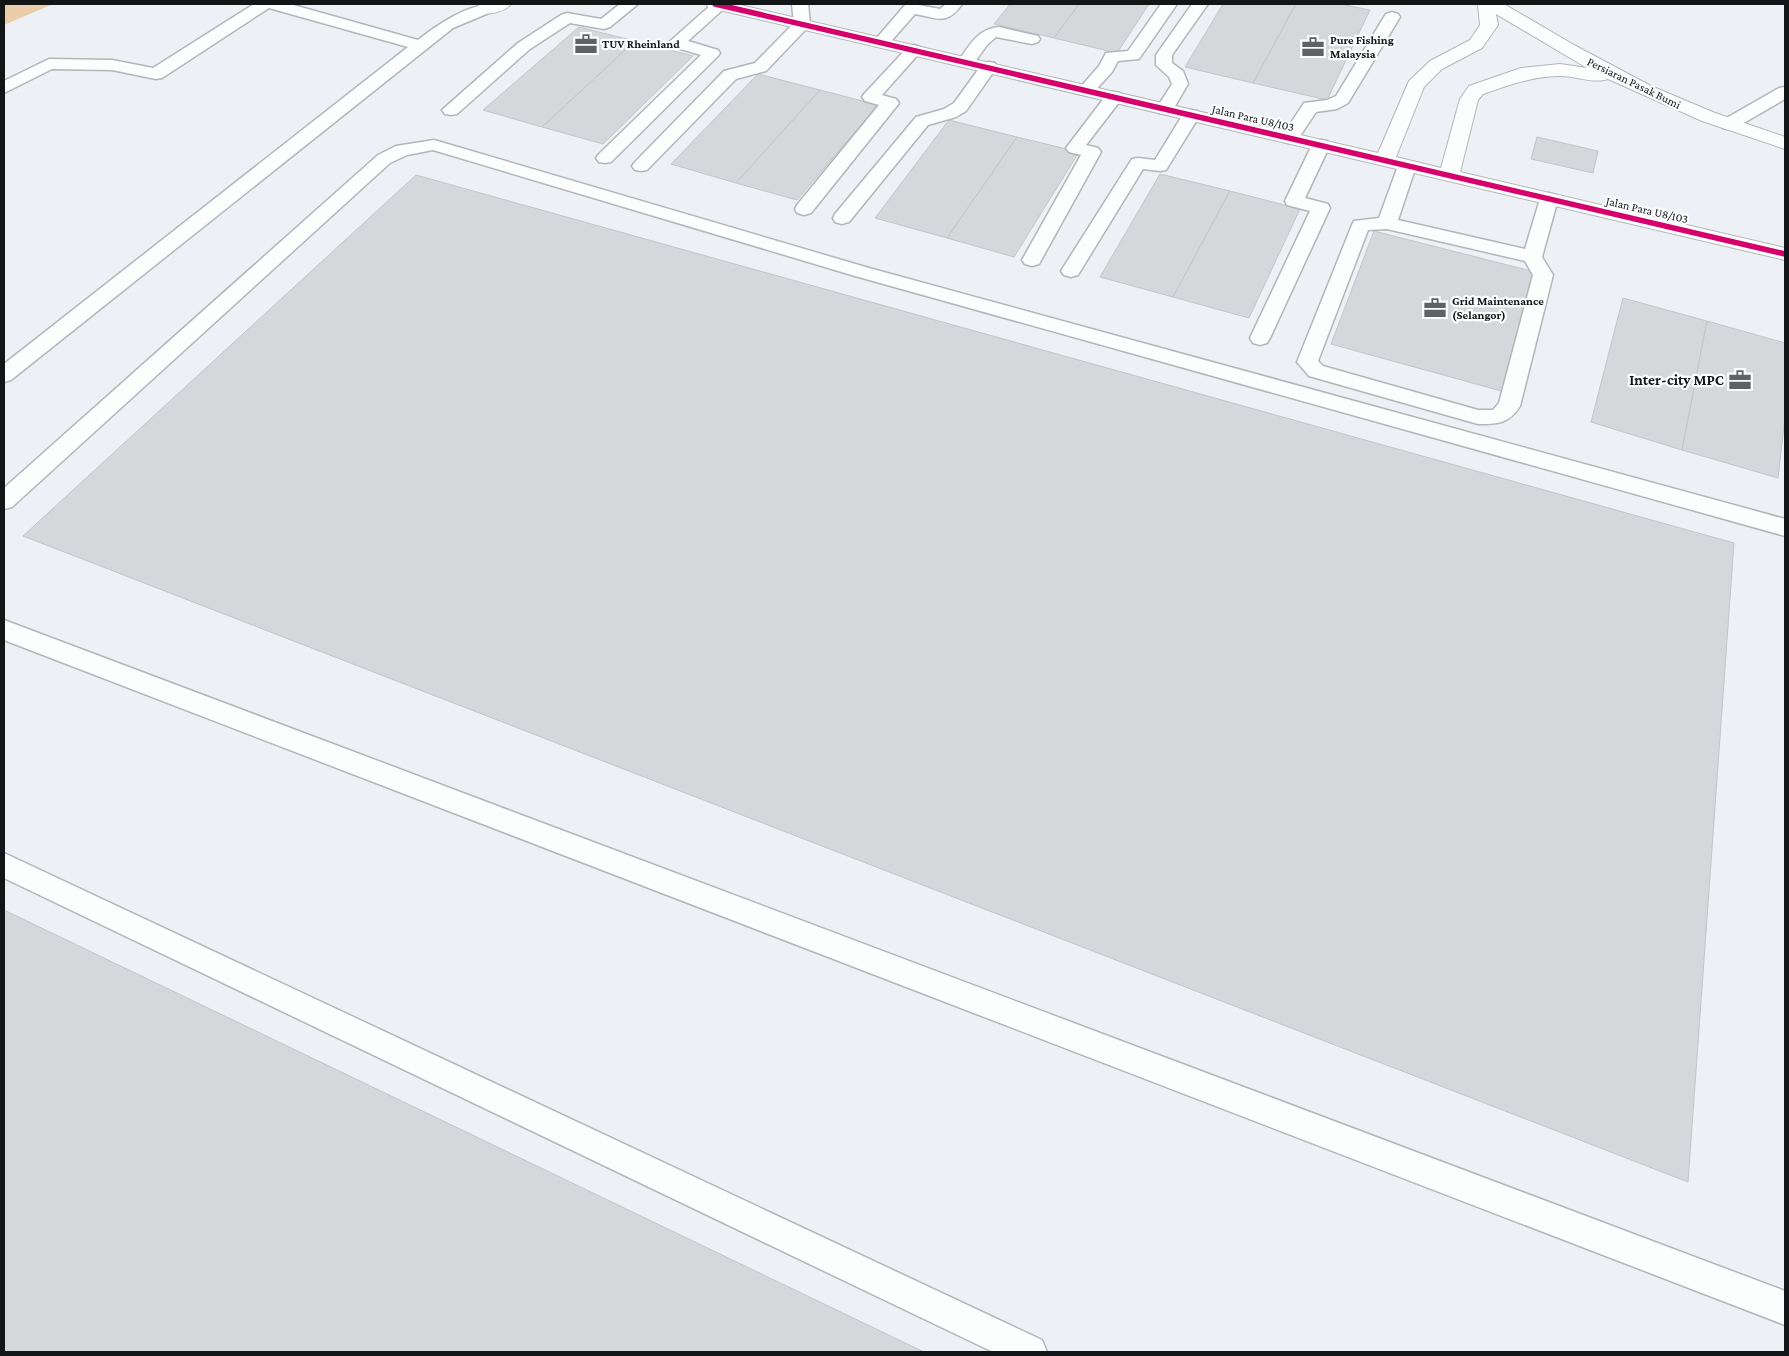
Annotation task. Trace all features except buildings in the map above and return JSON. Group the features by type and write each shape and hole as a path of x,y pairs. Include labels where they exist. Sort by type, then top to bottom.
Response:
{"street":[{"name":"Jalan Para U8/103","path":"717,4 1785,254"},
{"path":"1385,160 1416,85 1436,65 1476,44 1489,25 1486,4"},
{"name":"Persiaran Pasak Bumi","path":"1492,4 1549,41 1615,76 1699,114 1785,143"},
{"path":"1450,175 1469,99 1476,90 1521,74 1560,70 1615,76"}],"lane":[{"path":"4,88 48,64 112,65 156,74 264,4"},
{"path":"274,4 421,46"},
{"path":"451,110 524,46 566,18 604,24 630,4"},
{"path":"605,158 712,53 676,43 717,4"},
{"path":"641,166 730,76 743,70 760,67 802,24 800,4"},
{"path":"881,43 911,8 944,15 954,4"},
{"path":"1086,90 1106,68 1112,56 1133,56 1169,4"},
{"path":"1165,109 1180,84 1177,74 1164,66 1164,55 1200,4"},
{"path":"4,375 447,26 494,7"},
{"path":"1290,138 1310,107 1331,105 1342,99 1392,17"},
{"path":"966,62 988,33 995,31 1032,39"},
{"path":"804,209 890,103 871,97 914,50"},
{"path":"842,218 922,121 950,113 960,107 989,67"},
{"path":"1728,124 1785,92"},
{"path":"1032,260 1092,152 1076,148 1114,97"},
{"path":"1071,271 1138,163 1160,166 1191,115"},
{"path":"4,501 384,159 402,150 434,145 472,154 862,272 1785,528"},
{"path":"1260,338 1321,208 1294,201 1321,145"},
{"path":"1387,223 1407,166"},
{"path":"1532,257 1549,199"},
{"path":"1387,223 1532,257 1543,275 1509,406 1498,417 1478,417 1316,371 1306,362 1361,225 1387,223"},
{"path":"4,630 1785,1308"},
{"path":"4,865 1030,1352"}],"shaded area":[{"path":"4,4 53,4 4,25"}],"cycle path":[{"path":"715,4 1785,254"}],"place":[{"name":"TUV Rheinland","path":"586,44"},
{"name":"Pure Fishing Malaysia","path":"1313,47"},
{"name":"Grid Maintenance (Selangor)","path":"1435,308"},
{"name":"Inter-city MPC","path":"1740,380"}]}
